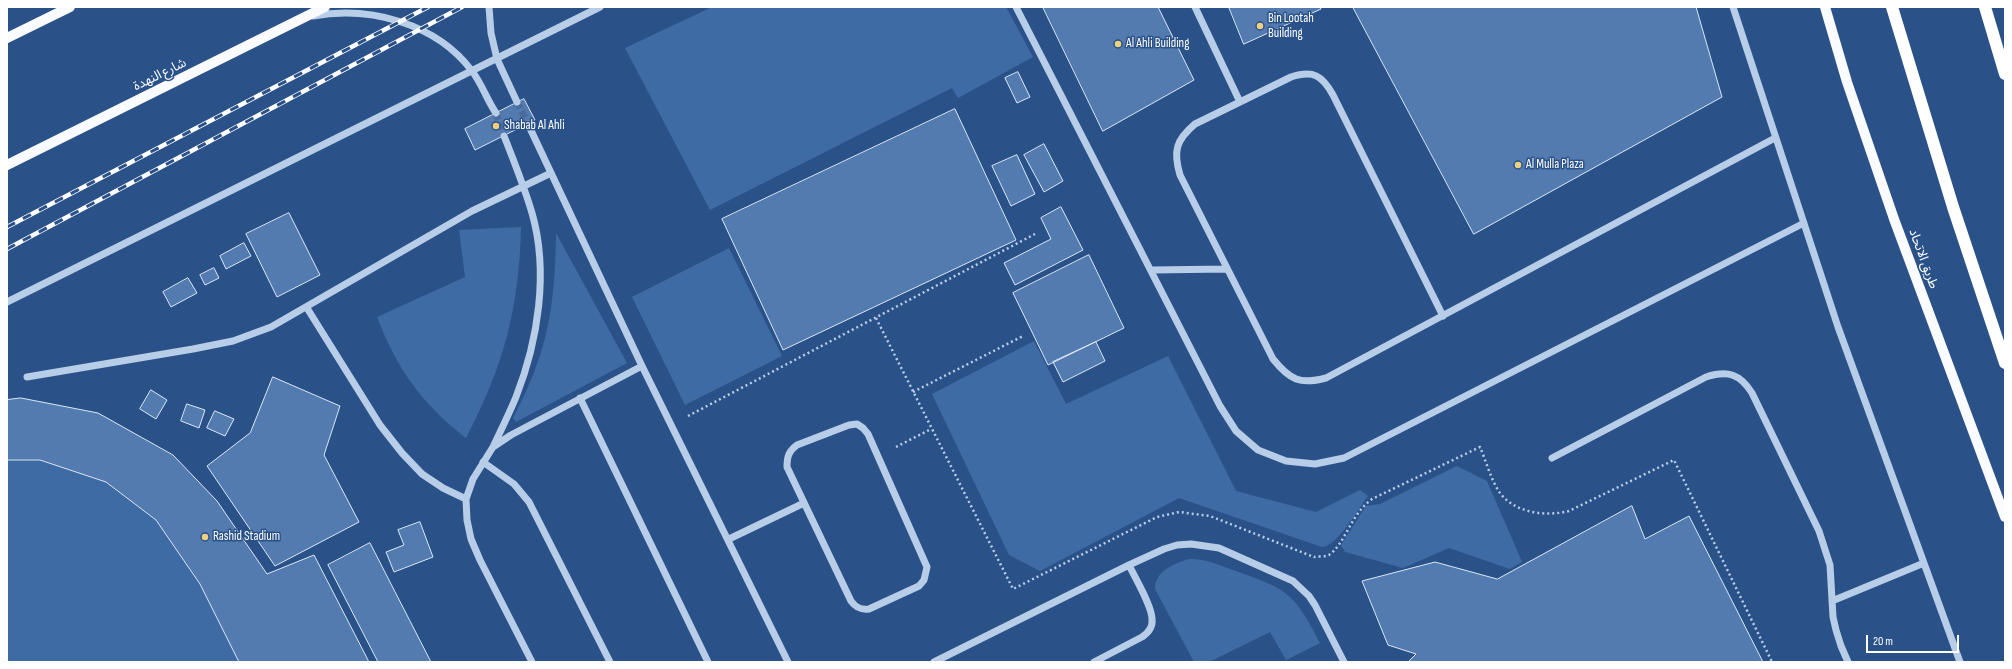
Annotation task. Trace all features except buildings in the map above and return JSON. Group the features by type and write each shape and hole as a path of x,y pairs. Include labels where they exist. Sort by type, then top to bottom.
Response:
{"highway":[{"path":"1892,7 1953,207 2005,363"},
{"path":"1984,7 2005,74"}],"main road":[{"path":"7,38 70,7"},
{"name":"شارع النهدة","path":"7,166 325,7"},
{"name":"طريق الاتحاد","path":"1825,7 1847,82 1894,219 2005,517"}],"lane":[{"path":"489,7 490,34 497,59 517,102"},
{"path":"7,302 600,7"},
{"path":"1016,7 1152,270 1220,406 1236,431 1258,450 1286,461 1315,464 1344,458 1804,223"},
{"path":"1195,7 1240,102"},
{"path":"1733,7 1838,327 1960,662"},
{"path":"305,17 331,13 358,13 384,17 409,25 443,44 472,71 496,113"},
{"path":"1443,316 1327,83 1316,75 1304,73 1291,77 1195,124 1184,134 1177,147 1176,161 1180,175 1273,359 1282,371 1288,375 1295,379 1310,382 1326,378 1443,316 1775,138"},
{"path":"528,124 642,366 729,539 788,662"},
{"path":"504,136 532,214 539,249 540,296 531,350 516,396 493,447 473,479 466,499 467,520 471,539 480,560 532,662"},
{"path":"27,377 233,341 271,327 307,308 423,238 472,211 551,173"},
{"path":"1152,270 1228,269"},
{"path":"307,308 380,425 402,453 422,474 442,488 466,499"},
{"path":"493,447 511,435 642,366"},
{"path":"1552,458 1706,377 1719,373 1733,375 1745,382 1752,393 1819,531 1830,566 1832,601 1836,630 1840,646 1848,662"},
{"path":"580,398 708,662"},
{"path":"856,424 863,428 868,434 878,456 925,560 926,574 919,586 869,609 858,609 851,601 787,467 787,458 790,450 797,444 849,425 856,424"},
{"path":"483,462 514,484 529,502 610,662"},
{"path":"729,539 804,503"},
{"path":"934,662 1129,565 1177,545 1206,544 1219,548 1293,581 1309,596 1344,662"},
{"path":"1832,601 1924,563"},
{"path":"1094,662 1142,637 1148,632 1151,626 1151,613 1129,565"}],"path":[{"path":"672,425 1035,234"},
{"path":"876,318 1013,589 1157,517 1180,512 1210,516 1314,557 1328,556 1336,548 1362,506 1480,447 1500,492 1509,502 1522,509 1541,513 1557,514 1569,510 1674,460 1772,662"},
{"path":"913,392 1023,336"},
{"path":"878,456 932,429"}],"shaded area":[{"path":"712,7 1006,7 1033,57 958,98 952,88 710,210 625,48"},
{"path":"521,227 517,284 507,336 500,361 490,386 466,438 436,412 412,384 393,353 377,317 465,277 459,230"},
{"path":"556,233 627,363 516,422 513,418 534,372 542,350 547,328 554,284"},
{"path":"729,248 782,356 685,405 632,297"},
{"path":"1034,341 1066,404 1168,356 1236,491 1316,512 1360,490 1368,496 1341,534 1328,545 1322,547 1179,498 1040,571 1009,555 932,394"},
{"path":"7,460 40,460 106,482 156,520 200,584 239,662 7,662"},
{"path":"1457,466 1487,481 1522,562 1510,569 1449,548 1403,568 1345,552 1341,545 1366,506 1380,504"},
{"path":"1189,559 1211,562 1251,576 1266,582 1287,594 1303,613 1320,643 1286,660 1270,632 1209,662 1194,662 1155,589 1158,577 1166,569"}],"tunnel":[{"path":"517,102 528,124"},
{"path":"496,113 504,136"}],"railway":[{"path":"7,227 428,7"},
{"path":"7,249 462,7"}],"place":[{"name":"Bin Lootah Building","path":"1260,26"},
{"name":"Al Ahli Building","path":"1118,44"},
{"name":"Shabab Al Ahli","path":"496,126"},
{"name":"Al Mulla Plaza","path":"1518,165"},
{"name":"Rashid Stadium","path":"205,537"}]}
